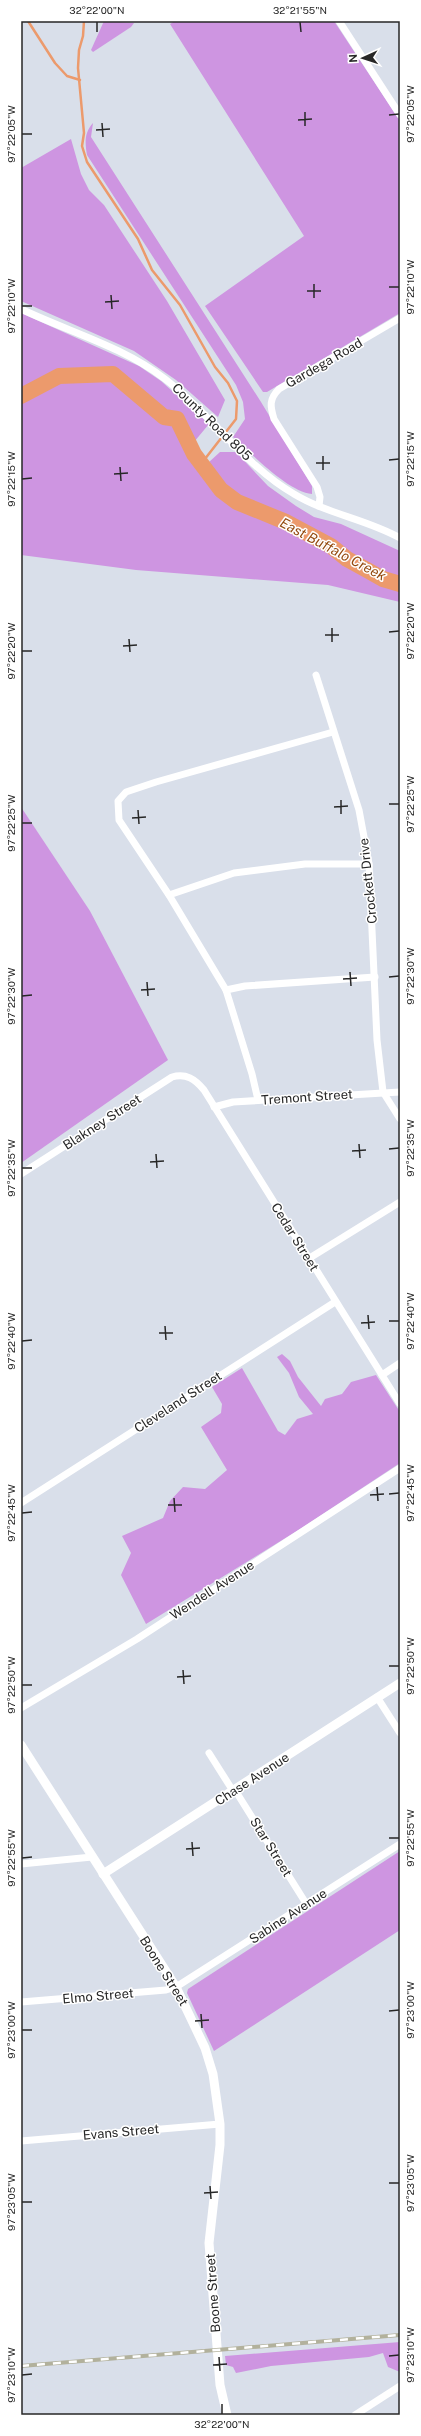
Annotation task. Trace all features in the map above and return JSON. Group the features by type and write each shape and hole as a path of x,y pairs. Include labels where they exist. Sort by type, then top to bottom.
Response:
{"street":[{"path":"339,21 400,115"},
{"name":"County Road 805","path":"21,309 111,346 138,360 178,389 276,482 294,494 319,506 370,524 400,538"},
{"name":"Gardega Road","path":"319,506 320,497 317,487 274,419 271,407 272,398 279,389 400,318"},
{"name":"Crockett Drive","path":"316,675 359,810 369,864 376,977 377,1040 383,1092"},
{"path":"258,1100 252,1074 226,990 169,896 119,820 118,801 126,792 333,732"},
{"path":"169,896 234,873 306,864 369,864"},
{"path":"226,990 245,986 376,977"},
{"name":"Cedar Street","path":"185,1075 198,1083 214,1107 400,1404"},
{"name":"Blakney Street","path":"21,1174 172,1077 185,1075"},
{"path":"383,1092 400,1119"},
{"name":"Tremont Street","path":"214,1107 233,1102 400,1092"},
{"path":"308,1259 400,1202"},
{"name":"Cleveland Street","path":"21,1503 335,1302"},
{"path":"382,1375 400,1363"},
{"name":"Wendell Avenue","path":"21,1708 149,1631 400,1468"},
{"name":"Chase Avenue","path":"103,1874 400,1683"},
{"path":"377,1697 400,1732"},
{"name":"Boone Street","path":"21,1746 176,1987 205,2048 213,2074 220,2124 219,2164 210,2230 218,2366 227,2415"},
{"name":"Star Street","path":"209,1753 307,1905"},
{"name":"Sabine Avenue","path":"176,1987 307,1905 400,1844"},
{"path":"21,1864 92,1857"},
{"name":"Elmo Street","path":"21,2002 166,1990 176,1987"},
{"name":"Evans Street","path":"21,2141 220,2124"},
{"path":"355,2415 400,2386"}],"shaded area":[{"path":"104,21 134,23 131,27 93,52 91,50"},
{"path":"175,21 334,21 400,121 400,313 267,392 263,392 205,306 304,236 170,24"},
{"path":"93,123 91,137 261,402 312,486 312,494 302,492 281,479 270,471 233,437 245,419 243,402 236,385 87,155 86,138"},
{"path":"71,139 81,174 89,190 104,205 167,301 225,400 218,417 176,380 134,351 21,301 21,168"},
{"path":"21,313 139,366 161,381 209,424 194,442 208,463 220,452 236,452 268,486 314,517 341,524 400,551 400,602 328,585 136,570 21,555"},
{"path":"21,807 90,911 168,1060 21,1163"},
{"path":"282,1354 290,1361 298,1377 321,1406 325,1399 342,1394 351,1382 376,1375 400,1412 400,1463 300,1529 146,1624 121,1575 131,1553 122,1536 163,1518 170,1501 183,1487 205,1489 227,1470 201,1427 221,1413 222,1404 212,1387 242,1368 278,1431 285,1435 297,1419 313,1414 299,1397 289,1373 277,1357"},
{"path":"400,1851 400,1930 214,2051 187,1993 188,1989"},
{"path":"400,2342 400,2372 388,2367 383,2353 369,2357 271,2366 236,2373 233,2367 226,2365 225,2356"}],"waterway":[{"path":"28,21 55,63 67,76 80,80"},
{"path":"84,21 83,36 79,50 78,68 84,133 82,146 87,162 138,239 152,270 180,305 215,367 228,383 237,401 236,419 201,464"},
{"name":"East Buffalo Creek","path":"21,396 59,376 113,374 164,417 177,419 194,454 221,490 237,502 286,522 331,546 347,559 383,579 400,584"}],"railway":[{"path":"21,2366 400,2335"}]}
